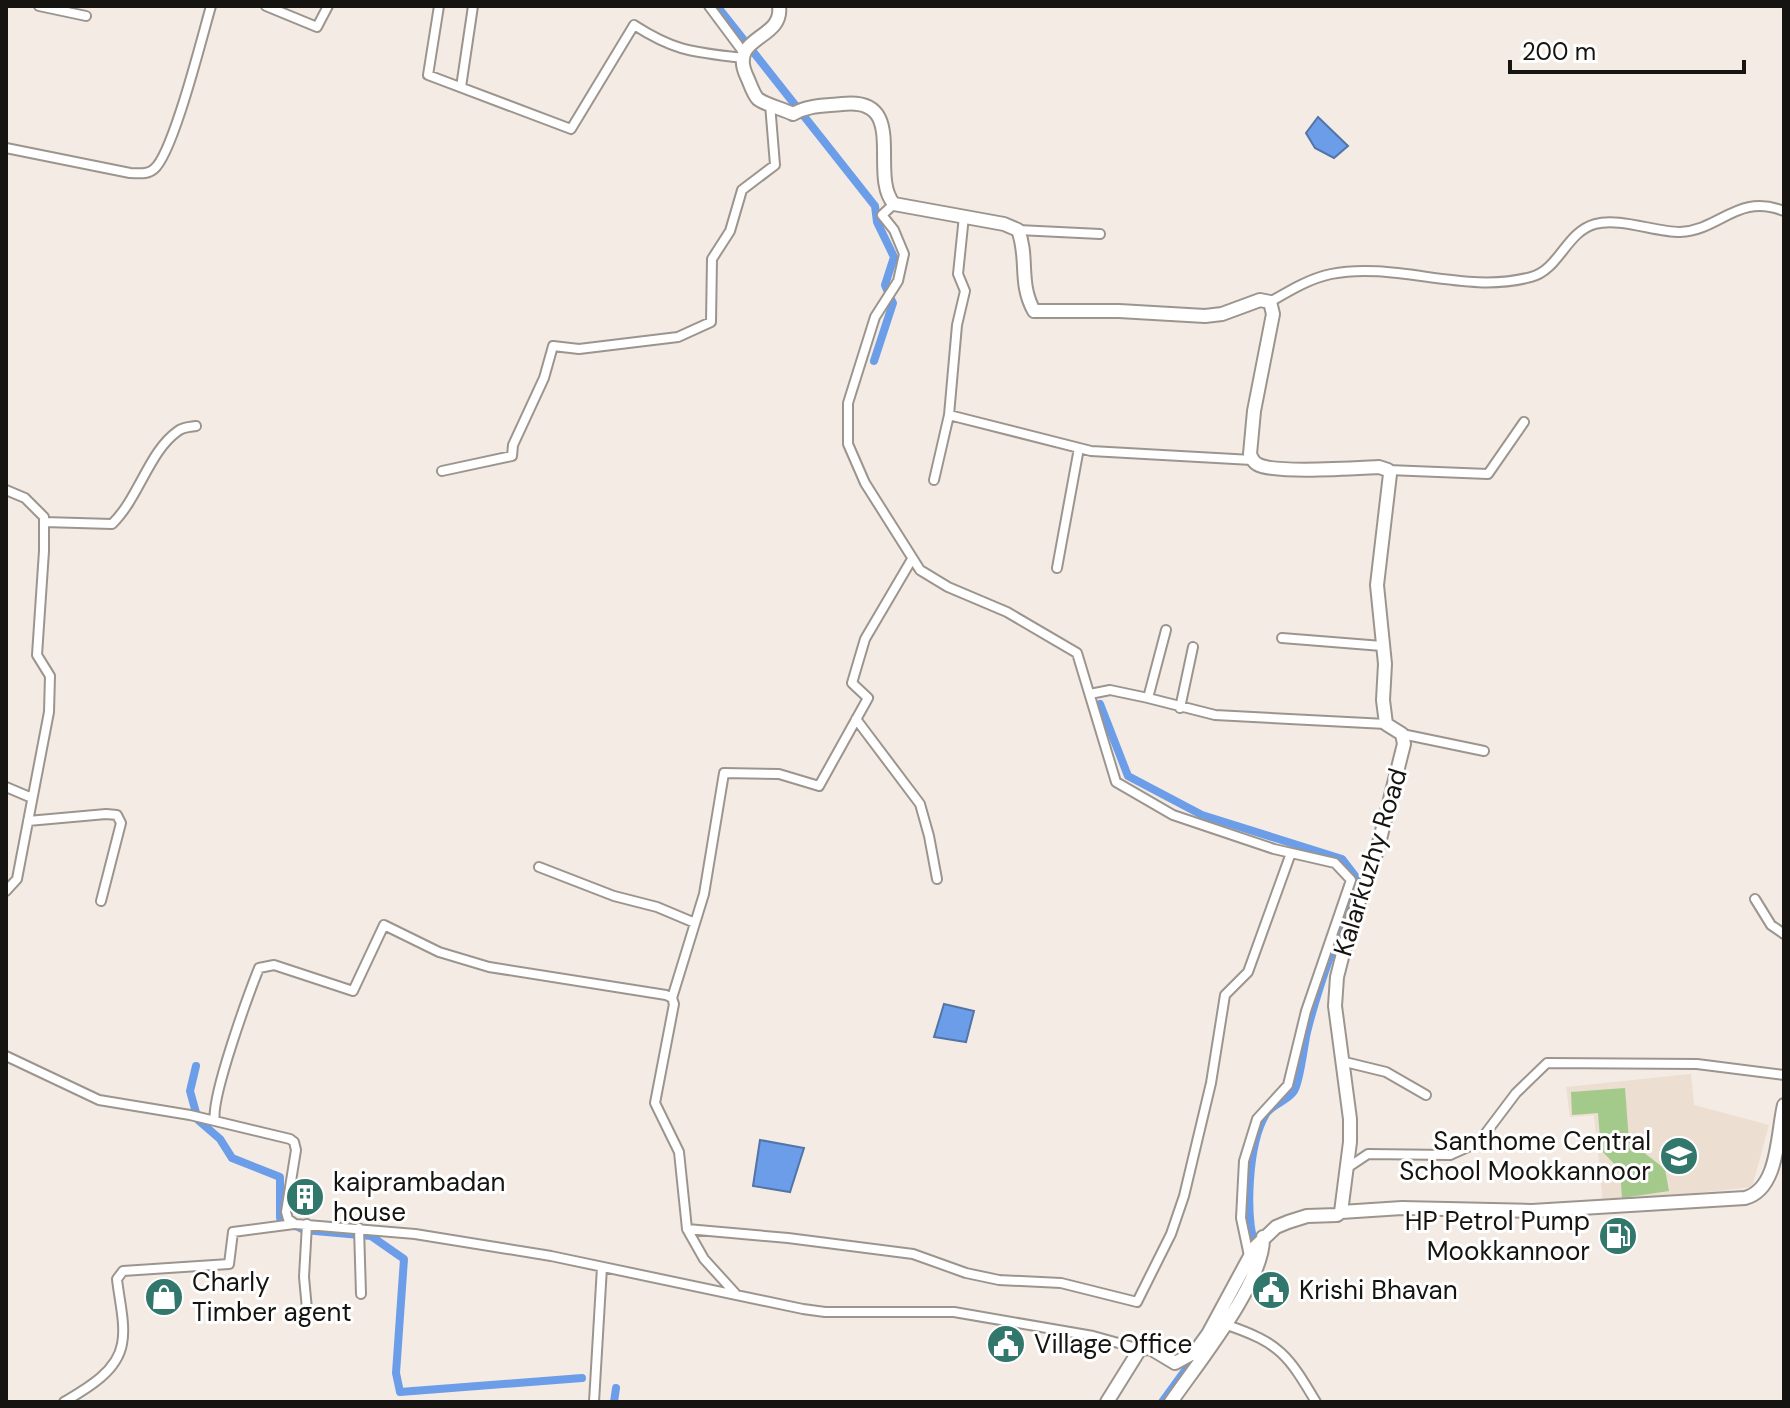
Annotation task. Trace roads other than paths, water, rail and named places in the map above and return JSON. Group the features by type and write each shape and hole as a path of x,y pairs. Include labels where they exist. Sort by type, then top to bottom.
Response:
{"main road":[{"path":"779,6 776,25 745,51 744,70 759,100 793,114 806,107 864,105 879,117 883,126 887,192 894,204 964,216 1018,230 1024,244 1023,284 1034,311 1119,311 1205,316 1222,314 1260,300 1270,302 1273,314 1254,411 1252,460 1263,466 1311,470 1379,467 1388,470 1390,479 1377,585 1386,724"},
{"name":"Kalarkuzhy Road","path":"1341,1212 1350,1119 1335,1006 1337,977 1350,926 1377,851 1404,744 1402,734 1386,724"},
{"path":"1107,1402 1140,1349 1150,1348 1175,1363 1195,1352 1256,1246 1288,1222 1307,1216 1402,1208 1532,1211 1745,1198 1757,1195 1779,1158 1784,1105"},
{"path":"1171,1402 1227,1325 1264,1252 1256,1246"}],"street":[{"path":"39,6 86,16"},
{"path":"6,148 148,174 157,167 170,144 211,6"},
{"path":"266,6 317,27 328,6"},
{"path":"439,6 428,75 571,129 634,25 663,43 689,52 745,51"},
{"path":"461,87 473,6"},
{"path":"709,6 745,51"},
{"path":"442,471 512,456 513,445 528,418 553,346 579,349 678,337 711,322 712,259 730,231 742,190 775,165 770,103"},
{"path":"894,204 882,215 894,230 904,254 898,281 875,317 848,403 848,444 865,483 912,559 929,576 1007,612 1077,653 1116,782 1173,815 1291,853 1335,863 1351,880 1306,1011 1288,1085 1257,1119 1244,1161 1241,1218 1256,1246"},
{"path":"1270,302 1300,284 1345,272 1377,272 1444,280 1513,281 1544,273 1572,240 1594,224 1621,224 1681,232 1715,222 1754,205 1784,211"},
{"path":"934,480 949,415 957,325 965,291 958,274 964,216"},
{"path":"1018,230 1100,234"},
{"path":"949,415 1091,451 1252,460"},
{"path":"1388,470 1488,474 1524,422"},
{"path":"44,522 112,524 127,509 162,447 180,429 196,426"},
{"path":"1057,568 1079,448"},
{"path":"6,490 25,498 44,517 37,655 50,676 49,712 17,879 6,891"},
{"path":"735,1294 704,1259 687,1229 679,1152 655,1103 674,1004 672,998 704,894 724,773 779,774 819,786 868,698 852,683 865,639 912,559"},
{"path":"1148,698 1166,630"},
{"path":"1282,638 1382,646"},
{"path":"1180,708 1193,647"},
{"path":"1090,694 1110,690 1215,715 1386,724"},
{"path":"856,719 920,804 937,879"},
{"path":"1402,734 1484,751"},
{"path":"6,787 32,798"},
{"path":"28,821 117,815 121,823 101,901"},
{"path":"687,1229 913,1254 966,1273 999,1280 1061,1283 1137,1302 1171,1234 1184,1196 1211,1083 1225,995 1248,972 1291,853"},
{"path":"539,867 695,923"},
{"path":"1755,899 1771,925 1784,934"},
{"path":"211,1120 244,1005 259,968 274,965 353,991 384,925 439,952 489,967 672,998"},
{"path":"6,1056 99,1100 190,1115 294,1142 296,1150 286,1212 288,1219 295,1224"},
{"path":"1341,1061 1386,1072 1426,1095"},
{"path":"1347,1168 1368,1154 1450,1155 1479,1142 1516,1093 1547,1063 1697,1064 1784,1075"},
{"path":"64,1402 96,1383 120,1353 123,1341 117,1279 123,1271 229,1264 233,1232 295,1224 428,1236 825,1312 954,1312 1093,1336 1140,1349"},
{"path":"307,1224 304,1277 308,1320"},
{"path":"359,1228 361,1294"},
{"path":"594,1402 602,1267"},
{"path":"1227,1325 1259,1336 1273,1345 1297,1370 1316,1402"}],"water":[{"path":"1318,117 1348,146 1334,158 1315,148 1306,133"},
{"path":"944,1004 974,1011 966,1042 934,1037"},
{"path":"760,1140 804,1148 790,1192 753,1186"}],"waterway":[{"path":"717,6 875,206 877,222 894,257 885,285 887,290"},
{"path":"874,361 893,303 891,299"},
{"path":"1100,704 1128,776 1202,815 1342,859 1359,881 1318,993 1296,1087 1266,1114 1255,1143 1249,1198 1255,1246"},
{"path":"196,1066 190,1091 198,1120 220,1139 232,1158 280,1177 280,1218 304,1230 371,1236 404,1259 396,1373 400,1392 582,1378"},
{"path":"1228,1310 1250,1269"},
{"path":"1162,1402 1199,1351"},
{"path":"614,1402 616,1388"}],"place":[{"name":"Santhome Central School Mookkannoor","path":"1679,1156"},
{"name":"kaiprambadan house","path":"305,1197"},
{"name":"HP Petrol Pump Mookkannoor","path":"1618,1236"},
{"name":"Krishi Bhavan","path":"1271,1290"},
{"name":"Charly Timber agent","path":"164,1297"},
{"name":"Village Office","path":"1006,1344"}]}
